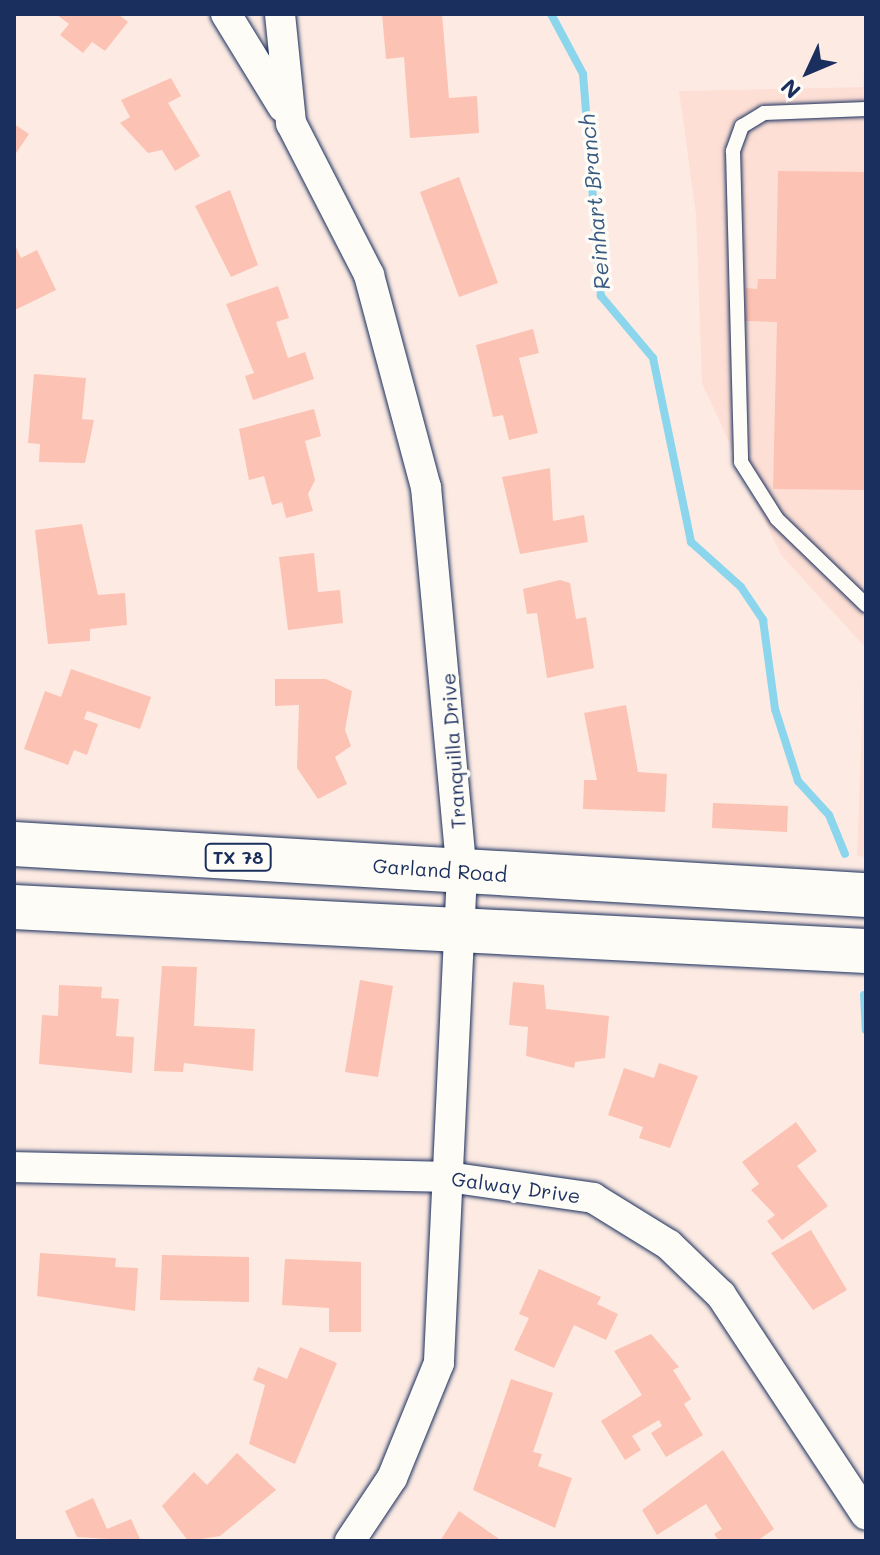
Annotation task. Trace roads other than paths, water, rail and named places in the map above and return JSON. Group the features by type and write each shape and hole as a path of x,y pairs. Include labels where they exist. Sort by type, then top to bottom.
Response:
{"main road":[{"name":"Garland Road","path":"14,844 866,895"},
{"path":"14,907 457,934 866,951"}],"street":[{"path":"226,14 291,123"},
{"name":"Tranquilla Drive","path":"280,14 291,123 369,275 426,487 462,873 439,1363 392,1478 350,1541"},
{"name":"Galway Drive","path":"14,1167 448,1177 593,1198 669,1245 721,1295 866,1515"}],"lane":[{"path":"866,109 764,113 742,126 733,151 741,462 777,519 866,605"}],"waterway":[{"name":"Reinhart Branch","path":"551,14 583,74 601,296 653,358 691,542 741,587 763,620 775,709 798,781 829,815 845,854"},
{"name":"Reinhart Branch","path":"864,995 866,1030"}]}
